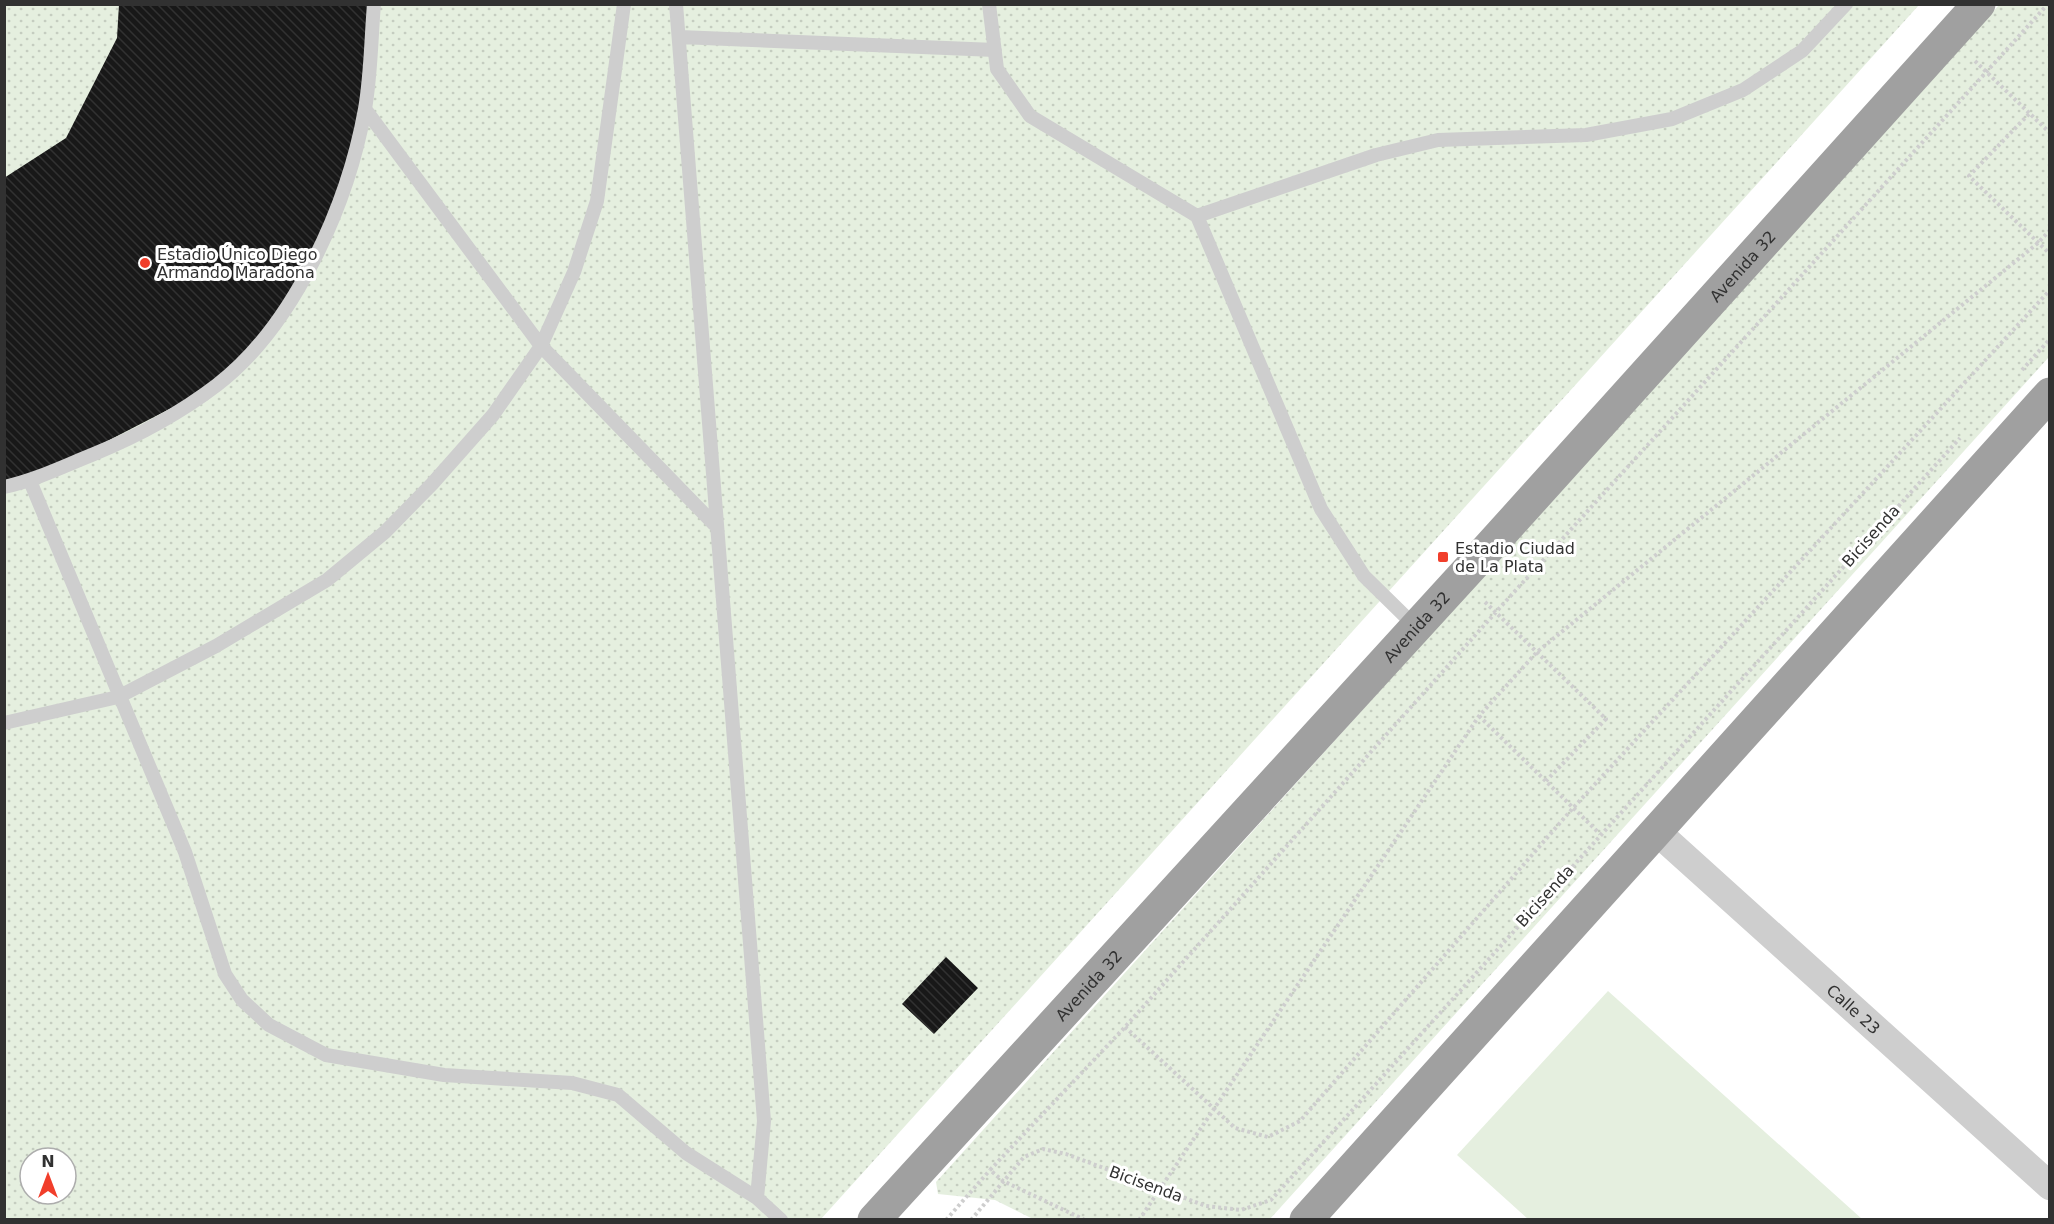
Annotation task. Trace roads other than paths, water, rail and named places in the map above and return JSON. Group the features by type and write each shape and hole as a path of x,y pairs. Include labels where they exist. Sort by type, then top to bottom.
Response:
{"highway":[{"name":"Avenida 32","path":"874,1220 1461,579 1978,4"},
{"path":"1306,1220 2049,394"}],"street":[{"name":"Calle 23","path":"1656,831 2049,1186"}],"lane":[{"path":"4,487 30,481 147,432 218,384 268,334 308,272 338,210 365,109 374,4"},
{"path":"4,723 118,697 216,646 327,580 385,532 432,484 493,415 541,346 574,272 597,201 624,4"},
{"path":"676,4 714,524 764,1121 757,1198"},
{"path":"989,4 997,69 1030,116 1197,216 1321,509 1364,576 1416,627"},
{"path":"1197,216 1376,155 1438,140 1586,135 1672,119 1743,90 1802,51 1846,4"},
{"path":"680,37 995,50"},
{"path":"365,109 541,346 714,524"},
{"path":"30,481 118,697 185,852 225,974 242,1000 269,1025 326,1055 444,1075 572,1083 618,1095 686,1153 757,1198 781,1220"}],"place":[{"name":"Estadio Único Diego Armando Maradona","path":"145,263"},
{"name":"Estadio Ciudad de La Plata","path":"1443,557"}]}
